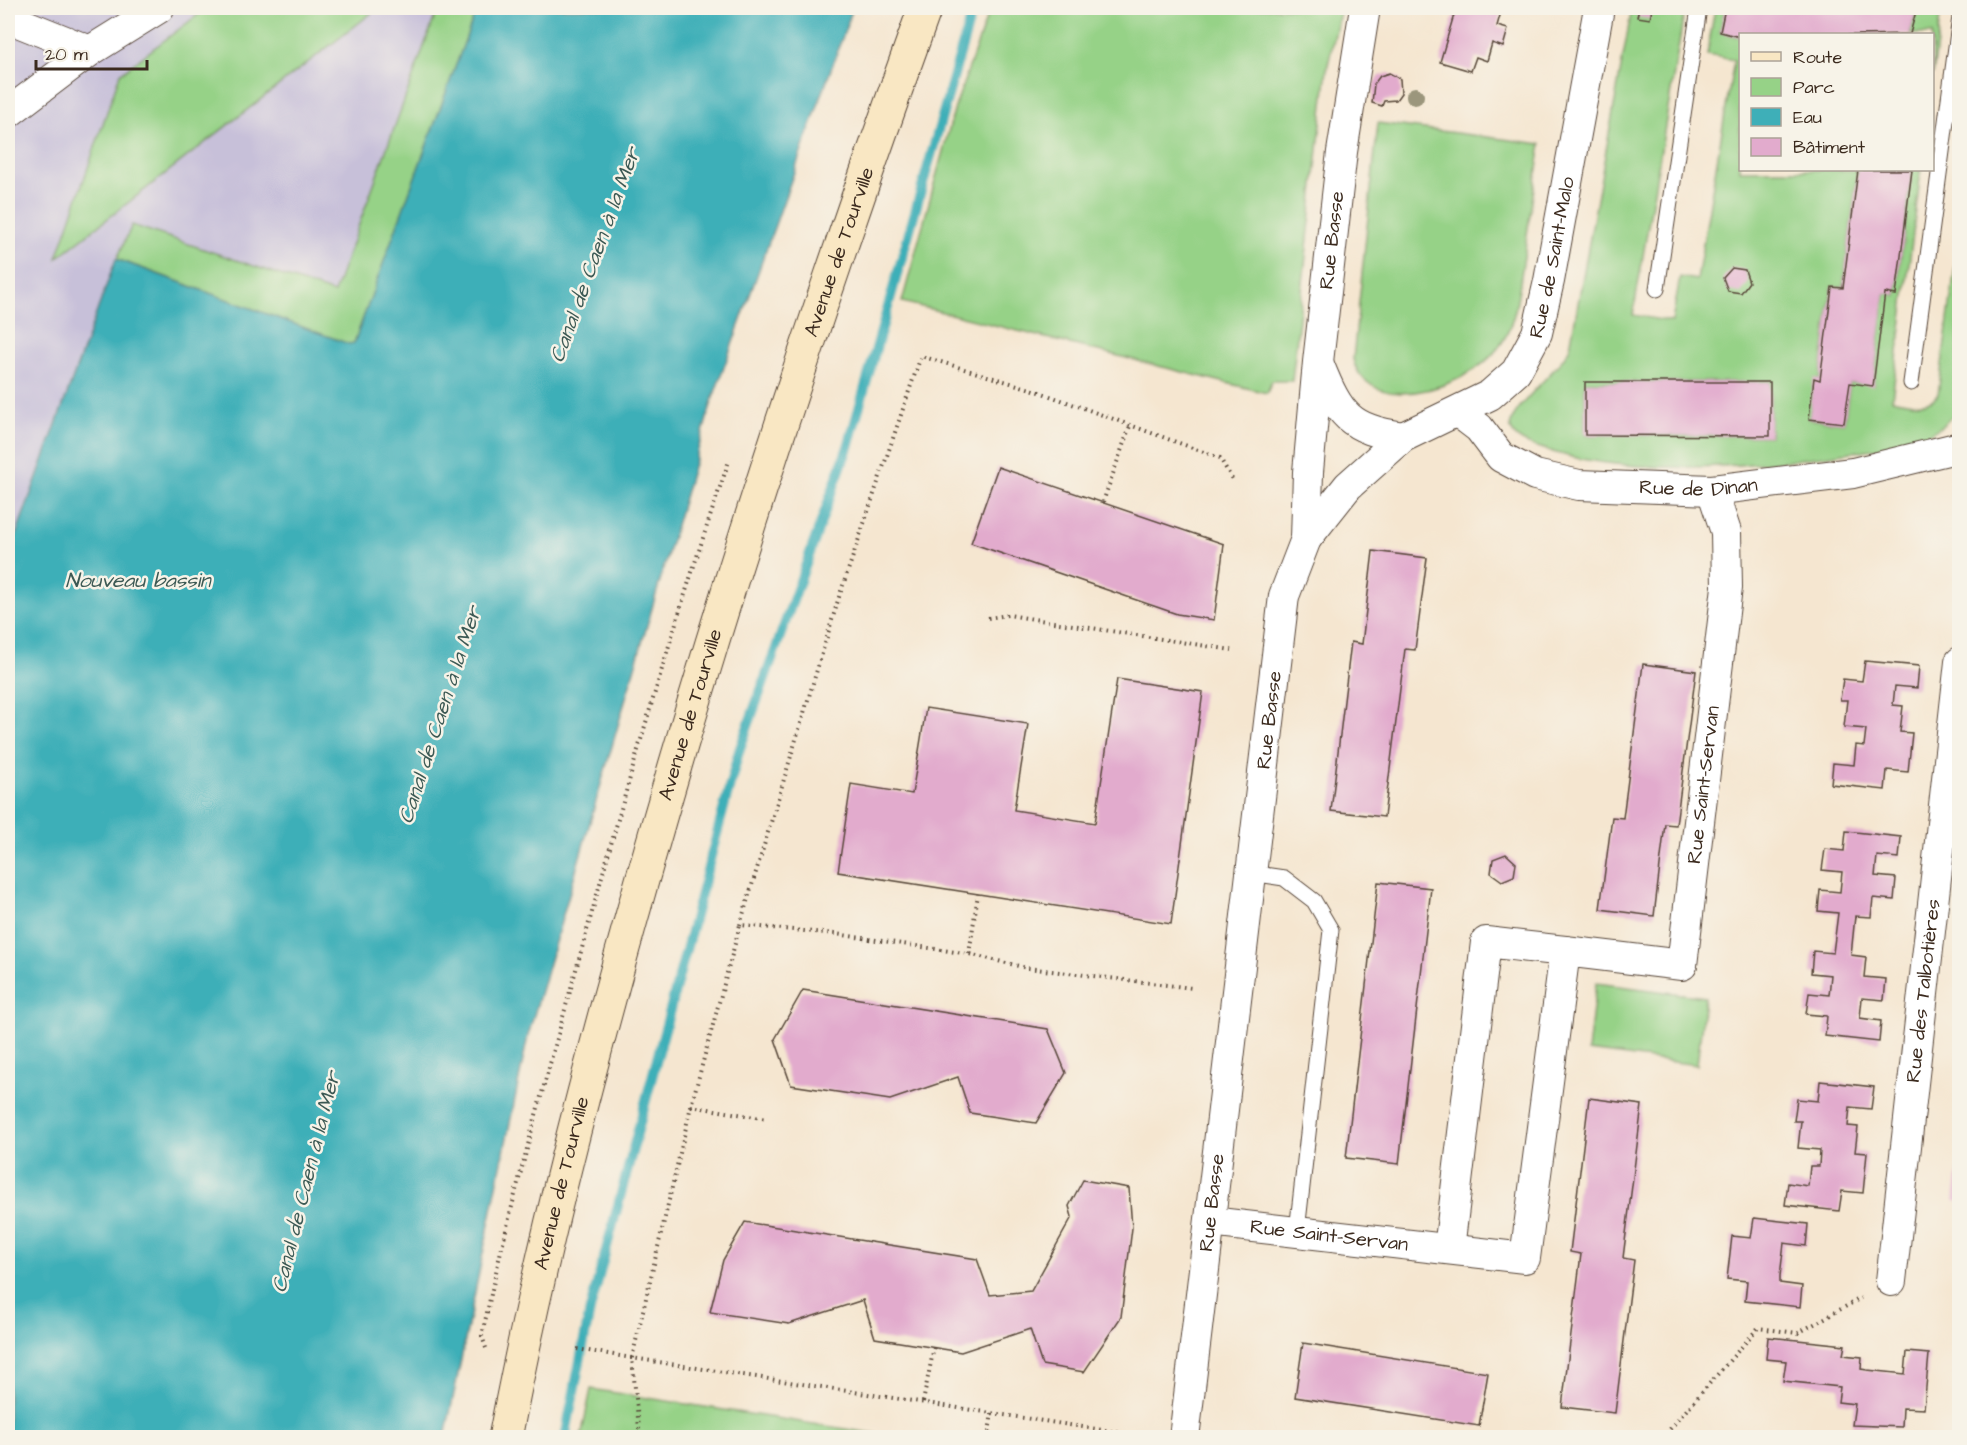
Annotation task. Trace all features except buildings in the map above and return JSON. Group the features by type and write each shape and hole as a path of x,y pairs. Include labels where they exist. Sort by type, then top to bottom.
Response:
{"street":[{"path":"8,113 90,51 159,8"},
{"name":"Avenue de Tourville","path":"505,1437 532,1298 575,1118 683,734 785,417 925,8"},
{"name":"Rue Basse","path":"1184,1437 1284,596 1306,539 1308,472 1318,362 1342,152 1365,8"},
{"name":"Rue de Saint-Malo","path":"1306,539 1348,486 1403,437 1490,395 1515,372 1537,333 1549,281 1599,8"},
{"path":"8,18 90,51"},
{"path":"1318,362 1329,390 1347,418 1374,433 1403,437"},
{"name":"Rue de Dinan","path":"1458,412 1479,428 1502,457 1535,475 1579,485 1712,490 1853,473 1959,447"},
{"name":"Rue Saint-Servan","path":"1449,1250 1486,942 1682,965 1727,587 1726,532 1712,490"},
{"name":"Rue des Talbotières","path":"1891,1281 1959,663"},
{"name":"Rue Saint-Servan","path":"1210,1222 1525,1258 1565,951"}],"lane":[{"path":"1657,289 1700,8"},
{"path":"1911,383 1959,17"},
{"path":"1251,873 1284,878 1314,901 1331,930 1297,1231"}],"path":[{"path":"640,1437 632,1358 691,1106 740,925 838,597 921,356 1034,390 1131,423 1220,458 1232,480"},
{"path":"1103,502 1131,423"},
{"path":"482,1336 497,1262 533,1124 640,735 699,545"},
{"path":"988,618 1008,615 1232,650"},
{"path":"969,954 978,894"},
{"path":"740,925 836,934 969,954 1027,968 1192,988"},
{"path":"691,1106 767,1119"},
{"path":"1662,1437 1758,1328 1798,1333 1891,1281"},
{"path":"923,1402 934,1347"},
{"path":"577,1349 1148,1437"},
{"path":"988,1437 992,1413"}],"shaded area":[{"path":"8,8 477,8 354,343 36,1438 8,1437"}],"green space":[{"path":"207,8 378,8 57,258 120,74"},
{"path":"438,8 477,8 354,343 349,344 117,259 132,225 334,293"},
{"path":"990,8 1341,8 1327,69 1292,381 1272,381 1267,393 902,302 955,107"},
{"path":"1632,8 1685,8 1633,315 1672,322 1680,277 1697,280 1734,60 1707,55 1715,8 1725,8 1720,32 1739,37 1739,171 1858,171 1843,288 1832,287 1820,380 1815,379 1809,419 1844,423 1850,383 1873,385 1885,293 1896,295 1912,171 1921,171 1892,399 1923,403 1934,399 1938,394 1959,238 1959,405 1951,418 1940,427 1905,443 1804,459 1728,466 1649,467 1574,457 1524,442 1516,437 1511,429 1511,421 1516,412 1565,356 1570,347","holes":["1585,382 1770,382 1770,436 1585,435"]},
{"path":"1899,8 1941,8 1934,67 1934,33 1910,33 1916,12"},
{"path":"1378,123 1541,144 1517,300 1508,332 1484,363 1471,372 1444,385 1414,392 1400,393 1377,388 1359,374 1353,359"},
{"path":"1596,983 1705,997 1697,1065 1588,1051"},
{"path":"591,1389 896,1437 581,1437"}],"water":[{"path":"477,8 853,8 713,398 528,1036 445,1437 8,1437 8,557 116,259 349,344 354,343"}],"waterway":[{"path":"565,1438 590,1310 739,751 848,447 973,8"}],"water label":[{"name":"Canal de Caen à la Mer","path":"595,255"},
{"name":"Nouveau bassin","path":"138,580"},
{"name":"Canal de Caen à la Mer","path":"440,715"},
{"name":"Canal de Caen à la Mer","path":"306,1182"}]}
